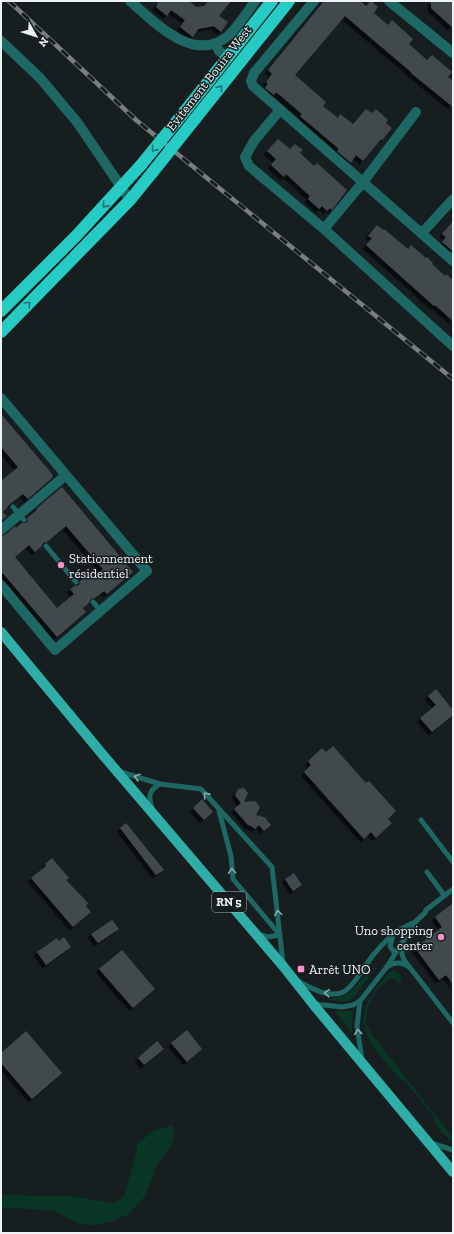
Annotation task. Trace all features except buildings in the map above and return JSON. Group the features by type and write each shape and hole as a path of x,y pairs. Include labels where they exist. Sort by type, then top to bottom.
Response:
{"highway":[{"name":"Evitement Bouira West","path":"1,311 76,236 121,188 185,111 272,1"},
{"name":"Evitement Bouira West","path":"1,332 130,200 289,1"}],"main road":[{"name":"RN 5","path":"2,632 117,771 294,979 313,1004 453,1172"}],"street":[{"path":"130,1 150,19 173,36 188,43 204,46 216,44 229,35 255,1"},
{"path":"314,1 254,73 251,81 253,86 453,261"},
{"path":"389,1 453,53"},
{"path":"1,41 40,78 77,122 130,200"},
{"path":"216,44 219,51 228,57"},
{"path":"280,110 254,141 245,158 249,166 324,229 453,346"},
{"path":"324,229 363,182 416,112"},
{"path":"422,233 453,199"},
{"path":"1,398 147,571 55,650 1,586"},
{"path":"1,530 66,475"}],"lane":[{"path":"46,546 76,582"},
{"path":"93,602 101,611"},
{"path":"117,771 160,784 201,789 272,867 283,966"},
{"path":"154,814 149,801 150,793 153,788 160,784"},
{"path":"218,808 231,856 233,879 280,935"},
{"path":"421,820 453,862"},
{"path":"427,872 444,895"},
{"path":"294,979 324,993 342,992 350,986 375,953 393,934 418,920 426,913 426,910 453,888"},
{"path":"313,1004 342,1007 354,1005 360,1002 386,968 418,920"},
{"path":"253,930 268,937 280,935"},
{"path":"393,934 390,946 395,954"},
{"path":"404,939 401,949 402,955 453,1023"},
{"path":"386,968 392,964 399,963 405,964 411,968"},
{"path":"360,1002 357,1026 362,1062"},
{"path":"429,1142 453,1150"}],"green space":[{"path":"392,971 398,972 401,975 401,981 399,984 393,978 383,984 378,990 370,1003 366,1016 367,1025 371,1033 453,1138 453,1142 441,1132 436,1125 434,1117 405,1081 401,1080 376,1050 369,1040 365,1029 364,1018 367,1005 382,981"},
{"path":"364,975 370,977 362,985 353,999 344,1002 327,999 340,997 349,993"},
{"path":"334,1011 353,1011 352,1033"},
{"path":"173,1125 174,1137 171,1146 155,1168 145,1196 129,1214 110,1222 93,1225 80,1224 54,1211 1,1208 1,1195 70,1196 113,1203 121,1199 125,1193 137,1150 137,1144 153,1131"}],"railway":[{"path":"9,1 136,120 453,379"}],"place":[{"name":"Stationnement résidentiel","path":"61,565"},
{"name":"Uno shopping center","path":"441,937"},
{"name":"Arrêt UNO","path":"301,969"}]}
